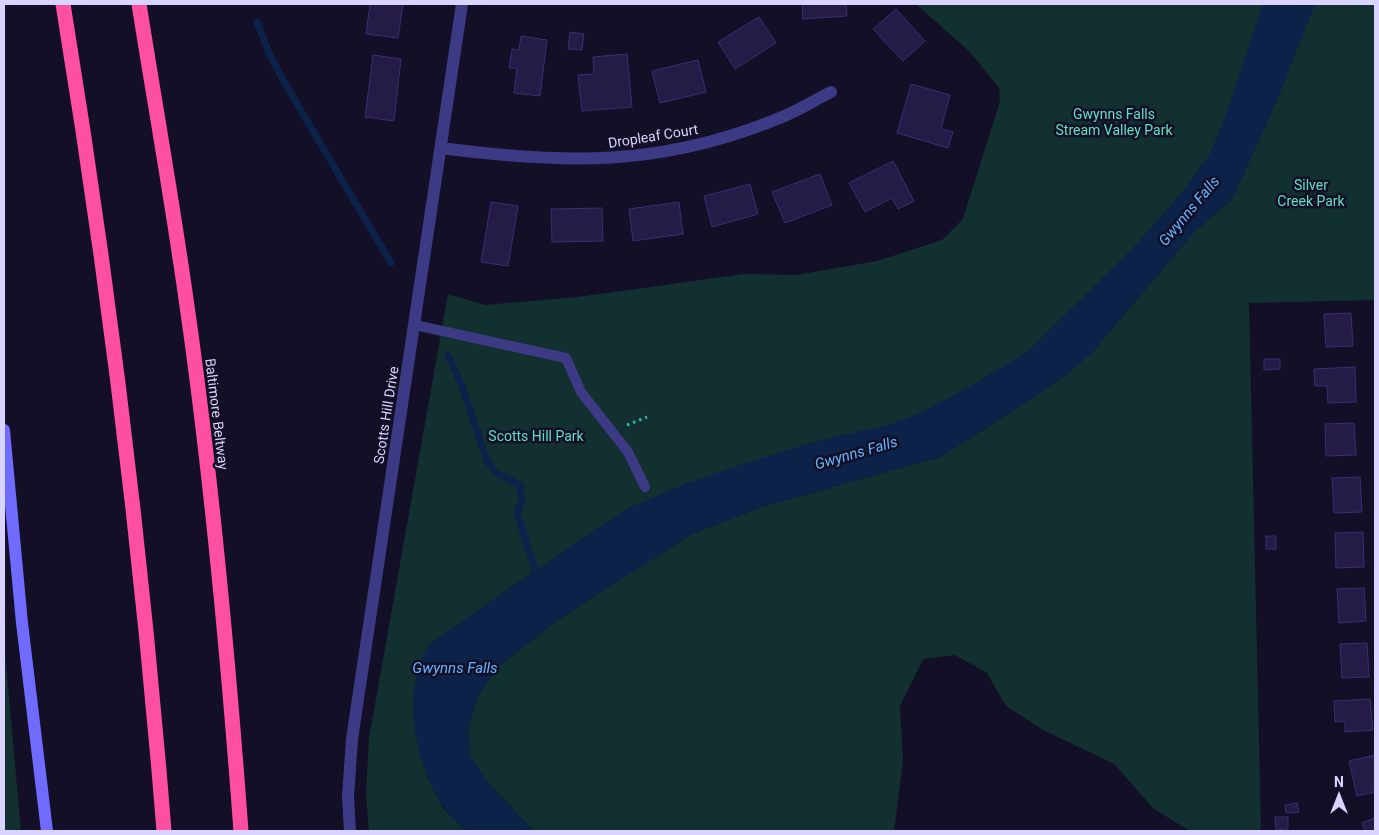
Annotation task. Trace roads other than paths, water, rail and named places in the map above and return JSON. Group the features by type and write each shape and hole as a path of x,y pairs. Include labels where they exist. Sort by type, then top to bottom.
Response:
{"highway":[{"path":"63,4 88,154 111,316 148,652 164,831"},
{"name":"Baltimore Beltway","path":"139,4 187,306 205,450 230,688 241,831"}],"main road":[{"path":"4,430 22,623 46,831"}],"street":[{"name":"Scotts Hill Drive","path":"350,831 348,797 352,739 462,4"},
{"name":"Dropleaf Court","path":"441,148 504,156 562,160 622,158 681,149 738,134 778,119 831,92"}],"lane":[{"path":"415,325 566,358 581,392 628,452 645,487"}],"water":[{"name":"Gwynns Falls","path":"1263,4 1315,4 1278,98 1233,198 1193,233 1095,349 1071,371 1033,398 940,457 761,507 690,535 562,617 496,668 477,699 468,729 470,756 490,785 534,831 466,831 445,810 435,792 427,776 417,742 413,707 414,690 420,663 428,645 629,508 687,483 748,462 814,442 891,424 920,413 967,388 1027,352 1133,248 1183,191 1210,154 1227,112"}],"waterway":[{"path":"257,22 269,53 283,80 391,263"},
{"path":"448,355 463,389 487,461 496,473 520,485 522,501 517,512 537,577"}],"park label":[{"name":"Gwynns Falls Stream Valley Park","path":"1114,122"},
{"name":"Silver Creek Park","path":"1311,194"},
{"name":"Scotts Hill Park","path":"536,436"}]}
